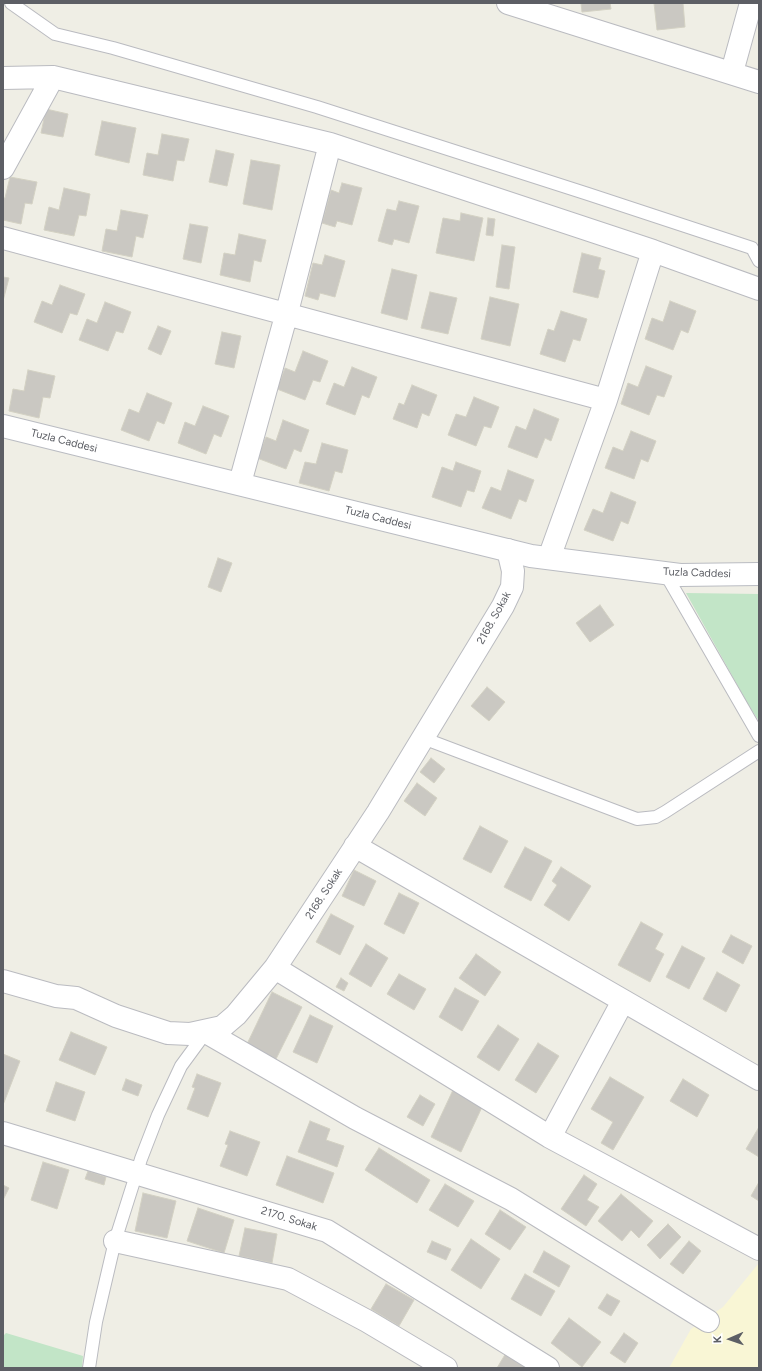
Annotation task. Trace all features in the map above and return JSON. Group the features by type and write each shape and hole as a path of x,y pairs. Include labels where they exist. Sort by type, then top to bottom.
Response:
{"street":[{"path":"508,3 732,72 759,82"},
{"path":"732,72 751,3"},
{"path":"3,78 53,76 330,144 653,251 759,290"},
{"path":"3,168 53,76"},
{"path":"240,483 286,316 330,144"},
{"path":"3,238 286,316 606,400"},
{"path":"549,558 606,400 653,251"},
{"name":"Tuzla Caddesi","path":"3,426 508,550 549,558 680,575 759,574"},
{"name":"2168. Sokak","path":"3,981 56,996 76,998 116,1016 168,1033 190,1034 206,1032 222,1027 236,1015 275,968 355,846 503,606 512,587 513,571 508,550"},
{"path":"355,846 759,1079"},
{"path":"275,968 550,1137 759,1249"},
{"path":"550,1137 623,1001"},
{"path":"206,1032 355,1118 511,1199 708,1321"},
{"name":"2170. Sokak","path":"3,1133 327,1231 548,1368"},
{"path":"115,1241 288,1279 367,1321 446,1368"}],"lane":[{"path":"11,3 55,34 113,48 317,108 596,196 752,248 759,261"},
{"path":"665,573 759,736"},
{"path":"421,738 636,819 656,817 759,751"},
{"path":"89,1368 96,1322 115,1241 137,1173 158,1115 181,1066 206,1032"}],"green space":[{"path":"686,593 759,594 759,721 749,706"},
{"path":"6,1333 83,1356 82,1368 3,1368 3,1336"}],"sand":[{"path":"759,1263 759,1368 669,1368 691,1329 723,1307"}],"building":[{"path":"581,3 610,3 611,9 582,12"},
{"path":"654,3 683,3 685,27 657,30"},
{"path":"46,109 68,114 63,137 41,133"},
{"path":"102,121 136,128 129,163 95,155"},
{"path":"162,134 189,139 184,161 177,160 173,181 143,175 147,153 158,155"},
{"path":"216,150 234,154 227,186 209,182"},
{"path":"251,160 280,165 272,210 243,204"},
{"path":"10,177 37,182 32,204 25,203 21,224 3,220 3,198 5,198"},
{"path":"342,183 362,188 352,225 337,221 335,227 322,223 331,190 339,193"},
{"path":"64,188 90,194 86,216 79,215 74,236 44,230 49,207 59,210"},
{"path":"399,201 419,206 409,243 394,239 392,245 378,241 387,209 396,211"},
{"path":"121,210 148,215 143,238 136,236 132,257 102,251 106,229 117,231"},
{"path":"461,213 483,218 474,261 436,253 443,218 460,221"},
{"path":"488,218 495,219 493,236 486,235"},
{"path":"190,224 208,227 201,263 183,259"},
{"path":"239,234 266,240 261,262 254,260 250,282 220,275 224,253 235,255"},
{"path":"502,245 515,247 509,289 496,287"},
{"path":"582,253 601,258 598,269 605,271 598,298 573,292"},
{"path":"325,255 345,261 335,297 320,293 318,300 305,296 313,263 322,265"},
{"path":"392,269 417,275 407,320 381,313"},
{"path":"3,277 9,278 3,301"},
{"path":"60,285 85,294 77,315 70,313 62,333 34,322 42,301 52,305"},
{"path":"430,292 457,298 448,334 421,328"},
{"path":"490,297 519,304 510,346 481,339"},
{"path":"670,301 696,311 688,333 681,330 673,350 645,339 652,318 663,322"},
{"path":"105,302 131,312 123,333 116,331 108,351 79,340 87,319 97,323"},
{"path":"561,311 587,319 580,341 573,339 565,362 540,354 548,329 554,331"},
{"path":"158,326 171,331 161,355 148,349"},
{"path":"222,332 241,336 234,368 215,364"},
{"path":"303,351 328,361 320,382 313,380 305,400 277,389 285,368 295,372"},
{"path":"646,366 672,376 664,397 657,395 649,415 621,404 628,383 638,387"},
{"path":"352,367 377,377 369,398 362,395 355,415 326,404 334,383 344,387"},
{"path":"28,370 55,376 50,398 43,397 39,418 9,411 13,389 24,391"},
{"path":"412,385 437,395 429,416 422,413 417,428 393,419 399,403 404,405"},
{"path":"147,393 172,403 164,424 157,421 149,441 121,430 129,409 139,413"},
{"path":"474,397 499,407 491,428 484,426 476,446 448,435 456,414 466,417"},
{"path":"203,406 229,416 221,437 214,434 206,454 178,443 185,422 195,426"},
{"path":"534,409 559,419 551,441 545,438 537,458 508,447 516,426 526,430"},
{"path":"283,420 309,430 301,452 294,449 286,469 257,458 266,437 276,441"},
{"path":"631,431 656,441 648,462 641,459 634,479 605,468 613,447 623,451"},
{"path":"322,443 348,450 342,473 335,471 329,491 299,483 305,462 316,464"},
{"path":"456,462 481,471 474,492 467,490 461,507 432,497 442,467 453,471"},
{"path":"508,470 534,480 526,502 519,499 511,519 482,508 491,487 501,491"},
{"path":"611,492 636,502 628,524 621,521 613,541 584,530 593,509 603,513"},
{"path":"218,558 232,563 221,592 208,587"},
{"path":"600,605 614,625 590,642 576,623"},
{"path":"487,687 505,702 489,721 471,706"},
{"path":"431,758 445,769 434,783 420,772"},
{"path":"417,783 437,798 425,816 404,801"},
{"path":"480,826 508,841 491,873 463,859"},
{"path":"525,847 552,861 531,901 504,887"},
{"path":"561,867 591,886 569,921 544,905 557,885 552,881"},
{"path":"354,870 376,881 364,906 342,896"},
{"path":"399,893 419,903 404,934 384,924"},
{"path":"331,914 354,926 340,955 316,942"},
{"path":"641,922 663,934 655,949 664,954 650,982 618,965"},
{"path":"731,935 752,946 743,964 722,952"},
{"path":"366,944 388,958 371,987 349,974"},
{"path":"682,946 705,958 689,989 666,977"},
{"path":"476,954 501,972 485,996 459,978"},
{"path":"717,972 740,985 726,1012 703,999"},
{"path":"399,974 426,989 414,1010 387,994"},
{"path":"341,978 348,983 344,991 336,987"},
{"path":"455,988 479,1001 462,1031 439,1017"},
{"path":"272,992 302,1007 276,1059 247,1044"},
{"path":"310,1015 333,1026 317,1063 293,1052"},
{"path":"498,1025 519,1039 499,1071 477,1057"},
{"path":"71,1032 107,1047 95,1075 59,1060"},
{"path":"538,1043 559,1056 536,1093 515,1080"},
{"path":"3,1054 20,1061 3,1105"},
{"path":"197,1074 221,1083 208,1117 187,1109 195,1088 192,1087"},
{"path":"610,1077 644,1097 613,1150 601,1143 613,1122 591,1109"},
{"path":"126,1079 142,1085 138,1096 122,1090"},
{"path":"683,1079 709,1095 697,1117 670,1101"},
{"path":"56,1082 85,1092 75,1121 46,1111"},
{"path":"453,1090 483,1105 461,1152 431,1137"},
{"path":"420,1095 435,1104 423,1126 407,1117"},
{"path":"310,1121 330,1129 326,1140 344,1146 337,1167 298,1152"},
{"path":"759,1127 759,1157 746,1149"},
{"path":"230,1131 260,1142 247,1176 220,1166 228,1145 225,1144"},
{"path":"379,1148 430,1180 417,1203 365,1170"},
{"path":"287,1156 334,1173 323,1203 276,1185"},
{"path":"43,1162 69,1170 57,1209 31,1200"},
{"path":"88,1171 106,1177 104,1185 85,1179"},
{"path":"584,1175 597,1184 587,1200 599,1207 586,1226 561,1209"},
{"path":"759,1182 759,1201 751,1196"},
{"path":"445,1184 474,1201 458,1227 429,1210"},
{"path":"3,1185 9,1188 3,1200"},
{"path":"143,1193 176,1201 167,1238 135,1231"},
{"path":"621,1194 653,1221 639,1238 631,1230 622,1241 598,1221"},
{"path":"198,1208 234,1220 224,1253 187,1241"},
{"path":"500,1210 526,1227 510,1250 485,1234"},
{"path":"668,1224 681,1237 660,1259 647,1245"},
{"path":"245,1228 277,1234 272,1263 239,1256"},
{"path":"471,1239 500,1259 481,1289 451,1270"},
{"path":"432,1241 451,1249 446,1260 427,1252"},
{"path":"689,1241 701,1251 683,1274 670,1264"},
{"path":"544,1251 570,1266 559,1287 533,1272"},
{"path":"525,1274 555,1291 541,1316 511,1299"},
{"path":"386,1284 414,1300 399,1326 371,1309"},
{"path":"607,1294 620,1301 611,1316 598,1308"},
{"path":"569,1318 601,1342 582,1367 551,1343"},
{"path":"624,1333 638,1343 625,1363 610,1353"},
{"path":"506,1353 530,1368 497,1368"}]}
